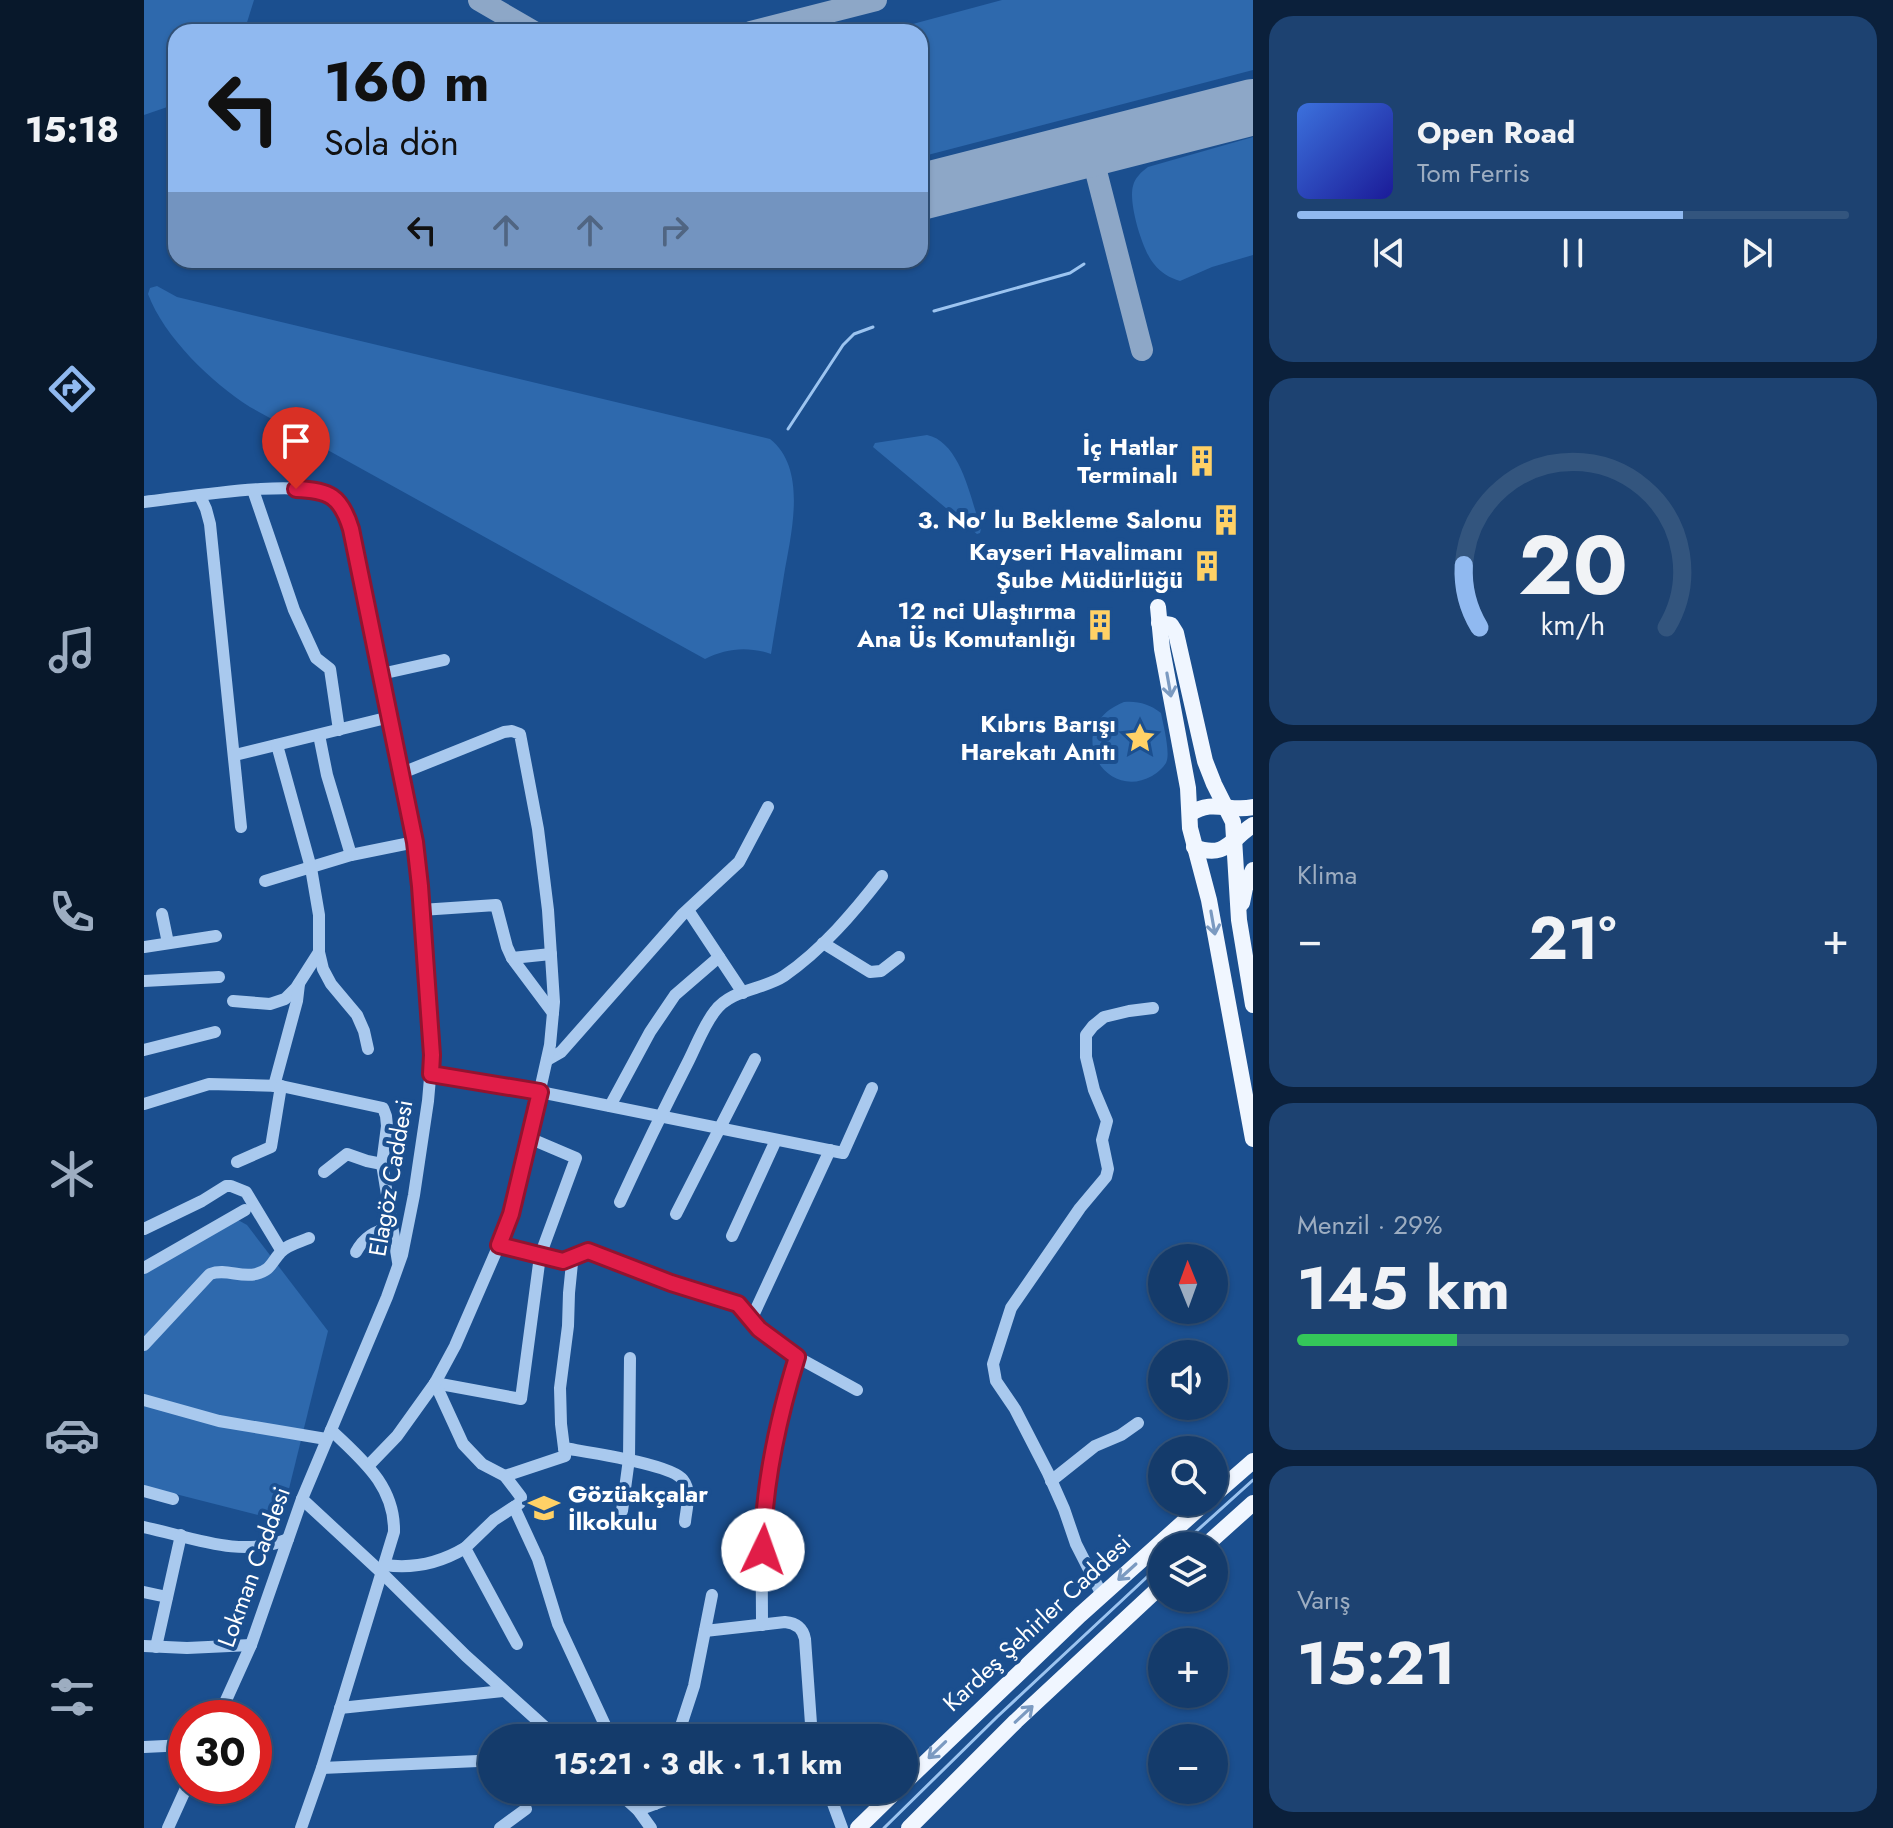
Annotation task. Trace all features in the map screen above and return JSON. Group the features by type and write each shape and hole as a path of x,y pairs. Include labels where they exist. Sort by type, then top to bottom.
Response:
{"main road":[{"path":"1253,1005 1239,920 1233,822 1205,761 1176,633 1158,615 1187,781 1190,828 1209,900 1253,1139"},
{"path":"1190,814 1207,806 1253,807"},
{"path":"1194,847 1206,852 1226,848 1253,825"},
{"path":"1239,920 1245,888 1253,870"},
{"path":"1228,1480 1253,1461"},
{"path":"1221,1532 1253,1503"},
{"name":"Kardeş Şehirler Caddesi","path":"918,1770 1102,1595 1190,1516"},
{"path":"909,1828 1016,1721 1148,1598"},
{"path":"860,1827 883,1804"}],"street":[{"name":"Elagöz Caddesi","path":"144,502 276,488 316,490 330,495 341,505 351,529 402,773 415,842 431,1074 411,1215 398,1266 328,1434"},
{"path":"253,490 294,610 316,658 330,669 339,730"},
{"path":"200,496 210,524 241,827"},
{"path":"381,674 444,660"},
{"path":"235,755 390,717"},
{"path":"368,1466 404,1427 435,1383 455,1346 499,1245 511,1214 540,1092 553,1013 548,910 538,829 520,734 504,732 402,773"},
{"path":"319,735 327,775 351,855"},
{"path":"277,745 311,868 323,969 331,984 357,1015 368,1049"},
{"path":"547,1060 561,1052 688,910 739,862 768,807"},
{"path":"265,881 351,855 415,842"},
{"path":"620,1202 715,1010 743,993 782,978 853,913 882,876"},
{"path":"421,910 496,905 512,958 553,1013"},
{"path":"688,910 743,993"},
{"path":"162,914 168,943"},
{"path":"144,947 216,936"},
{"path":"823,943 870,972 881,971 899,957"},
{"path":"233,1001 265,1004 289,996 319,952"},
{"path":"512,958 551,954"},
{"path":"610,1106 650,1032 675,995 719,957"},
{"path":"144,981 219,977"},
{"path":"237,1162 271,1147 278,1086 299,983"},
{"path":"1102,1595 1076,1544 1051,1481 1015,1409 996,1381 993,1368 1011,1308 1080,1208 1106,1177 1108,1169 1102,1140 1107,1121 1094,1090 1086,1057 1086,1035 1104,1017 1153,1008"},
{"path":"144,1050 215,1032"},
{"path":"676,1214 755,1059"},
{"path":"431,1074 540,1092 843,1153 872,1088"},
{"path":"144,1104 209,1084 278,1086 383,1108 387,1121 382,1164 398,1266"},
{"path":"435,1383 521,1399 540,1256 576,1158 529,1138"},
{"path":"732,1236 776,1140"},
{"path":"751,1320 830,1150"},
{"path":"324,1172 347,1154 382,1164"},
{"path":"144,1229 231,1186 246,1192 281,1250"},
{"path":"145,1264 245,1210"},
{"path":"356,1252 370,1235 391,1227"},
{"path":"144,1345 205,1278 220,1271 248,1275 260,1272 272,1265 281,1250 309,1238"},
{"path":"435,1383 463,1444 482,1464 497,1474 505,1476 565,1456 560,1388 572,1263 499,1245"},
{"path":"563,1261 588,1251 671,1283 738,1304 759,1329 797,1357 857,1390"},
{"path":"762,1625 764,1514 776,1430 797,1357"},
{"path":"622,1511 629,1459 630,1358"},
{"path":"144,1400 219,1421 328,1434 368,1466 384,1488 393,1511 393,1539 301,1828"},
{"path":"1051,1481 1095,1446 1121,1435 1138,1423"},
{"name":"Lokman Caddesi","path":"226,1700 251,1645 328,1434"},
{"path":"564,1448 629,1459 677,1474 688,1491 685,1522"},
{"path":"384,1569 430,1564 465,1548 494,1520 520,1503 521,1497 505,1476"},
{"path":"144,1491 173,1499"},
{"path":"302,1499 384,1569 503,1691 541,1724"},
{"path":"514,1507 538,1559 558,1624 604,1724"},
{"path":"144,1527 230,1547 262,1546 288,1539"},
{"path":"181,1535 167,1597 150,1646 251,1645"},
{"path":"465,1548 517,1644"},
{"path":"144,1592 167,1597"},
{"path":"682,1724 694,1686 712,1595"},
{"path":"705,1631 789,1622 799,1627 804,1634 811,1724"},
{"path":"340,1708 503,1691"},
{"path":"144,1747 168,1746"},
{"path":"322,1768 478,1761"},
{"path":"168,1828 179,1804"},
{"path":"631,1804 651,1828"},
{"path":"638,1810 655,1804"},
{"path":"833,1804 842,1828"},
{"path":"500,1828 526,1809"}],"shaded area":[{"path":"144,0 254,0 246,24 168,24 168,107 144,115"},
{"path":"1002,0 1253,0 1253,70 928,155 928,24 913,24"},
{"path":"1253,137 1253,255 1212,267 1180,281 1166,275 1150,258 1138,227 1132,194 1137,178 1148,167"},
{"path":"157,286 177,297 770,439 782,452 789,467 794,503 771,654 737,649 705,659 250,407 205,372 177,342 148,294 150,288"},
{"path":"927,435 939,440 956,460 968,488 980,533 977,534 873,447 875,443"},
{"path":"1124,702 1144,704 1161,713 1167,746 1167,759 1163,767 1152,776 1134,782 1119,779 1105,771 1096,758 1093,744 1095,728 1105,713"},
{"path":"238,1220 247,1225 328,1331 281,1521 144,1486 144,1272"}],"waterway":[{"path":"934,311 1070,273 1084,264"},
{"path":"788,429 843,345 854,334 873,327"},
{"path":"1195,1532 1253,1480"},
{"path":"884,1828 1148,1576"}],"taxiway":[{"path":"479,0 520,24"},
{"path":"782,24 876,0"},
{"path":"1090,148 1142,350"}],"runway":[{"path":"928,190 1253,107"}],"place":[{"name":"İç Hatlar Terminalı","path":"1202,461"},
{"name":"3. No' lu Bekleme Salonu","path":"1226,520"},
{"name":"Kayseri Havalimanı Şube Müdürlüğü","path":"1207,566"},
{"name":"12 nci Ulaştırma Ana Üs Komutanlığı","path":"1100,625"},
{"name":"Kıbrıs Barışı Harekatı Anıtı","path":"1140,738"},
{"name":"Gözüakçalar İlkokulu","path":"544,1508"}],"route":[{"path":"296,489 316,490 330,495 341,505 351,529 415,842 431,1074 540,1092 511,1214 499,1245 563,1261 588,1251 671,1283 738,1304 759,1329 797,1357 774,1442 763,1525 763,1550"}]}
